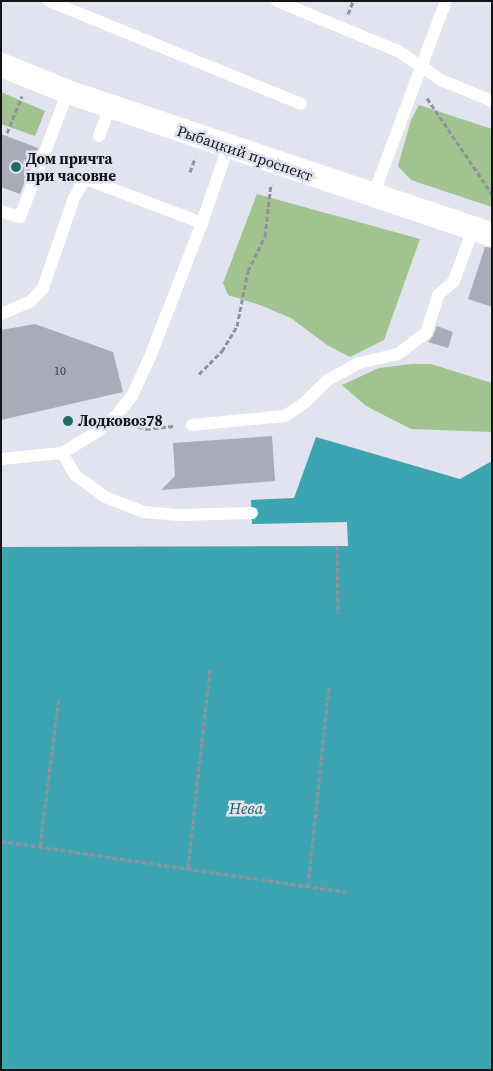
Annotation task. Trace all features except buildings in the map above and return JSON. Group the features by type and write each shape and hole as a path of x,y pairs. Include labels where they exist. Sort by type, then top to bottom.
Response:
{"street":[{"name":"Рыбацкий проспект","path":"1,65 68,92 482,232"}],"lane":[{"path":"49,1 301,104"},
{"path":"277,1 398,51 441,80 492,100"},
{"path":"373,196 446,1"},
{"path":"1,211 20,217 68,92"},
{"path":"99,136 110,106"},
{"path":"1,460 62,453 94,434 114,417 137,387 202,223 228,147"},
{"path":"1,314 31,301 43,288 74,198 84,181 202,223"},
{"path":"192,425 285,416 304,403 328,380 359,363 398,354 426,333 438,295 454,282 482,232"},
{"path":"62,453 75,475 105,497 144,512 179,515 252,513"}],"path":[{"path":"416,81 492,194"},
{"path":"7,132 22,96"},
{"path":"190,172 195,158"},
{"path":"199,374 222,351 237,326 248,270 265,236 271,182"},
{"path":"114,417 146,429 192,425"},
{"path":"337,545 338,614"},
{"path":"188,868 210,668"},
{"path":"308,886 329,684"},
{"path":"40,846 58,698"},
{"path":"1,841 346,892"}],"green space":[{"path":"1,92 45,111 35,136 1,124"},
{"path":"419,105 492,129 492,207 411,180 398,166 411,120"},
{"path":"257,194 420,239 384,340 350,357 327,345 291,318 260,305 228,295 223,283"},
{"path":"431,364 492,383 492,432 411,429 366,406 342,385 379,368"}],"water":[{"name":"Нева","path":"316,437 460,479 492,461 492,1070 1,1070 1,547 348,546 347,522 252,524 251,500 294,498"}],"place":[{"name":"Дом причта при часовне","path":"16,167"},
{"name":"Лодковоз78","path":"68,421"}]}
